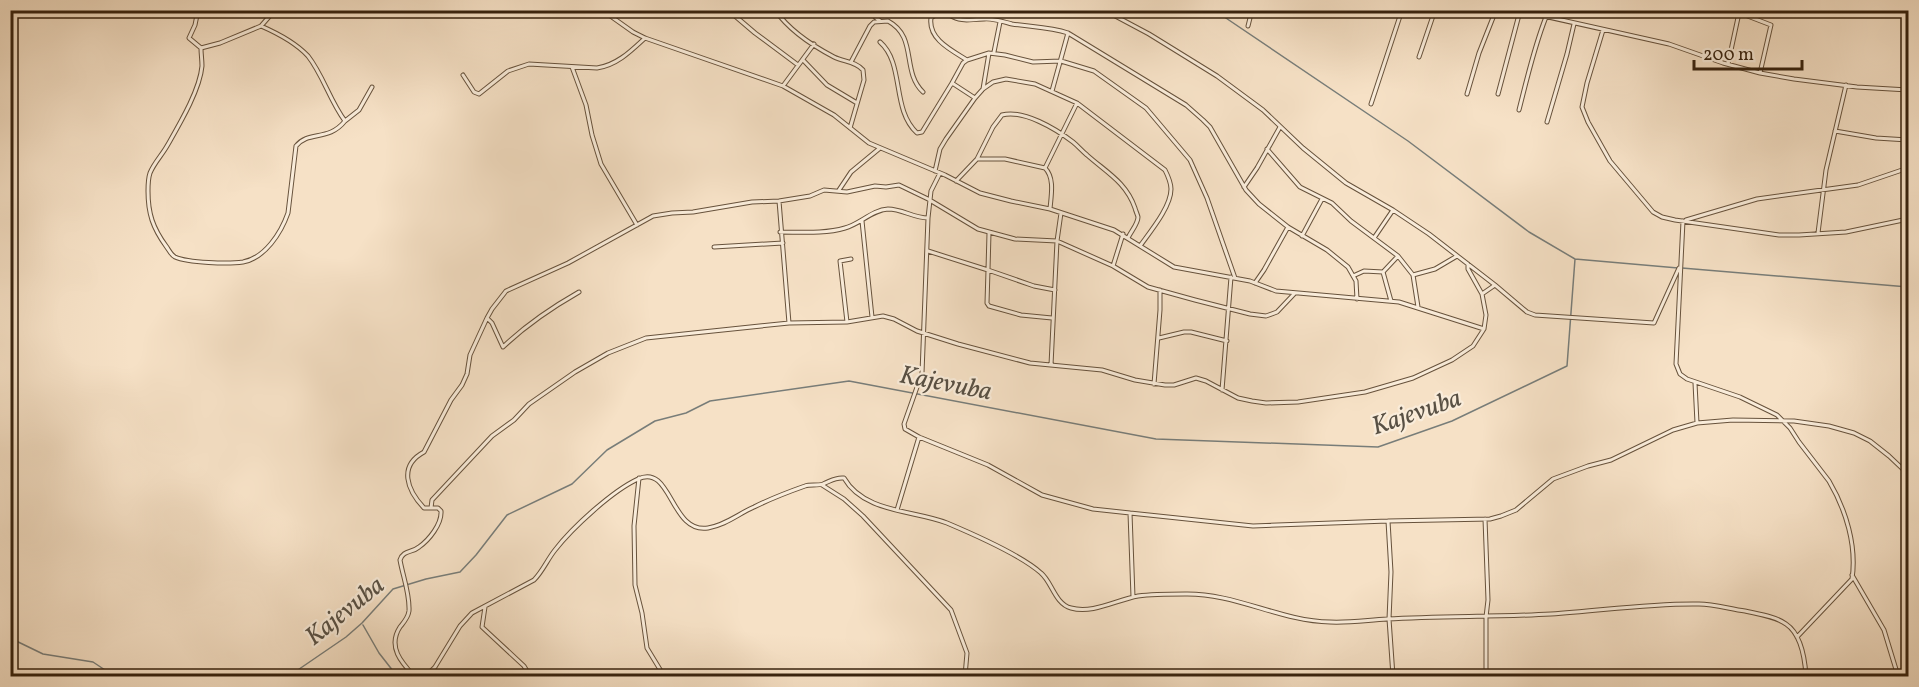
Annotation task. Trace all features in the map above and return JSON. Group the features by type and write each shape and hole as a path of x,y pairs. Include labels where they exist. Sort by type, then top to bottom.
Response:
{"street":[{"path":"198,10 189,38 201,48 202,67 195,92 180,124 148,179 148,209 151,219 160,238 175,257 223,264 254,259 265,251 288,213 296,146 305,138 333,132 359,110 372,87"},
{"path":"201,48 220,43 261,26 274,10"},
{"path":"602,10 645,38 783,86 834,115 864,140 969,188 997,198 1050,209 1101,225 1123,234 1174,267 1233,277 1270,290 1357,299 1391,300 1484,329"},
{"path":"728,10 798,65"},
{"path":"775,10 791,28 814,44 835,57 861,67 865,75 850,128"},
{"path":"867,10 880,21"},
{"path":"1104,10 1149,34 1217,76 1263,110 1303,148 1346,183 1393,210 1468,263 1527,312 1535,315 1654,323 1680,266"},
{"path":"1248,26 1252,10"},
{"path":"1371,104 1402,10"},
{"path":"1419,57 1435,10"},
{"path":"1467,94 1479,53 1496,10"},
{"path":"1538,16 1539,10"},
{"path":"1732,10 1771,25 1760,73"},
{"path":"967,60 945,46 932,31 931,18 940,11 959,20 986,18 1068,33 1178,100 1210,127 1244,187 1259,204 1288,227 1343,262 1353,276 1357,299"},
{"path":"1498,94 1519,11 1668,44 1760,73 1846,85 1908,90"},
{"path":"1728,64 1739,12"},
{"path":"1519,110 1534,57 1535,45 1546,17"},
{"path":"851,62 870,26 874,22 888,21 901,30 913,78 923,92"},
{"path":"994,52 1000,22"},
{"path":"1547,122 1574,24"},
{"path":"261,26 277,33 306,54 315,67 334,107 345,121"},
{"path":"1603,30 1582,108 1610,161 1653,212 1662,217 1683,221 1779,235 1866,229 1908,219"},
{"path":"1052,91 1068,33"},
{"path":"463,75 474,92 479,94 502,75 529,64 606,67 629,54 645,38"},
{"path":"880,42 886,47 891,60 904,114 911,127 920,134 963,63 989,52 1033,62 1061,61 1094,71 1146,108 1194,168 1233,277 1228,309 1222,390"},
{"path":"783,86 814,44"},
{"path":"983,88 989,52"},
{"path":"803,60 827,86 857,103"},
{"path":"572,67 586,105 601,164 637,225"},
{"path":"1140,246 1167,204 1171,190 1165,170 1077,103 1052,91 1035,84 1006,79 993,82 983,88 940,149 938,172 933,186 928,218 922,373 904,427 920,437 988,465 1042,495 1093,509 1254,526 1485,519 1501,516 1516,510 1553,479 1611,460 1673,430 1697,423 1733,420 1784,420 1829,426 1862,436 1908,474"},
{"path":"952,83 975,98"},
{"path":"1818,233 1822,191 1846,85"},
{"path":"1045,168 1077,103"},
{"path":"956,181 977,159 998,118 1006,114 1040,121 1116,177 1132,198 1138,216 1128,238"},
{"path":"1244,187 1280,126"},
{"path":"1835,131 1876,138 1908,140"},
{"path":"839,190 851,172 880,148"},
{"path":"1268,149 1300,187 1332,203 1406,264 1413,275 1418,307"},
{"path":"977,159 1005,159 1045,168 1052,182 1050,209"},
{"path":"1683,221 1757,199 1858,185 1908,168"},
{"path":"414,676 399,659 396,650 396,634 408,617 409,610 400,560 405,553 418,548 437,525 441,511 438,508 424,508 410,487 407,476 408,468 416,457 424,452 451,400 462,385 467,374 470,355 487,318 506,291 568,263 653,216 752,202 778,201 810,196 824,190 854,192 874,186 899,185 989,233 1015,239 1057,241 1113,266 1148,287 1228,309 1261,316 1270,315 1277,312 1295,293"},
{"path":"1302,236 1322,199"},
{"path":"778,201 789,323"},
{"path":"780,232 844,229 876,212 888,209 919,218 928,218"},
{"path":"1374,238 1393,210"},
{"path":"1052,365 1052,318 1061,213"},
{"path":"862,220 872,317"},
{"path":"1683,221 1676,364 1682,376 1740,397 1784,420 1834,490 1851,536 1852,576 1884,630 1898,676"},
{"path":"1255,283 1288,227"},
{"path":"989,233 988,305 1021,315 1052,318"},
{"path":"1113,266 1123,234"},
{"path":"714,247 783,243"},
{"path":"928,251 1034,286 1055,290"},
{"path":"1353,276 1364,271 1383,272 1398,256"},
{"path":"1413,275 1435,269 1457,256"},
{"path":"847,322 840,261 851,259"},
{"path":"431,508 432,500 492,436 514,420 529,404 575,372 608,353 646,338 789,323 847,322 872,317 894,319 911,329 1017,360 1102,370 1154,384 1174,385 1196,378 1238,398 1266,403 1298,402 1365,392 1413,378 1452,360 1473,346 1484,329 1486,315 1482,294 1468,269 1468,263"},
{"path":"1383,272 1391,300"},
{"path":"1482,294 1495,285"},
{"path":"1154,384 1160,289"},
{"path":"487,318 492,323 503,347 549,309 579,292"},
{"path":"1158,338 1191,332 1227,341"},
{"path":"1695,382 1697,423"},
{"path":"897,510 920,437"},
{"path":"426,676 435,667 460,626 472,614 534,580 554,551 602,503 639,478 652,477 663,486 688,524 699,528 727,523 752,507 807,485 822,484 841,477 849,487 868,501 940,520 1016,557 1040,571 1067,607 1092,608 1133,597 1156,594 1200,594 1320,622 1351,622 1486,617 1701,604 1726,607 1776,619 1788,626 1797,637 1806,676"},
{"path":"639,478 634,526 635,585 647,648 664,676"},
{"path":"822,484 863,516 951,610 967,653 965,676"},
{"path":"1130,513 1133,597"},
{"path":"1485,519 1488,600 1486,676"},
{"path":"1388,521 1392,676"},
{"path":"1797,637 1846,587 1852,576"},
{"path":"485,607 482,627 524,666 530,676"}],"waterway":[{"path":"1214,10 1408,141 1529,232 1575,259 1678,268"},
{"name":"Kajevuba","path":"289,676 346,637 393,589 460,572 507,515 572,484 607,450 655,421 686,413 710,401 849,381 1156,439 1378,447 1452,421 1567,366 1575,259"},
{"path":"1682,268 1908,287"},
{"path":"363,625 379,653 397,676"},
{"name":"Kajevuba","path":"10,638 43,654 93,662 114,676"}]}
